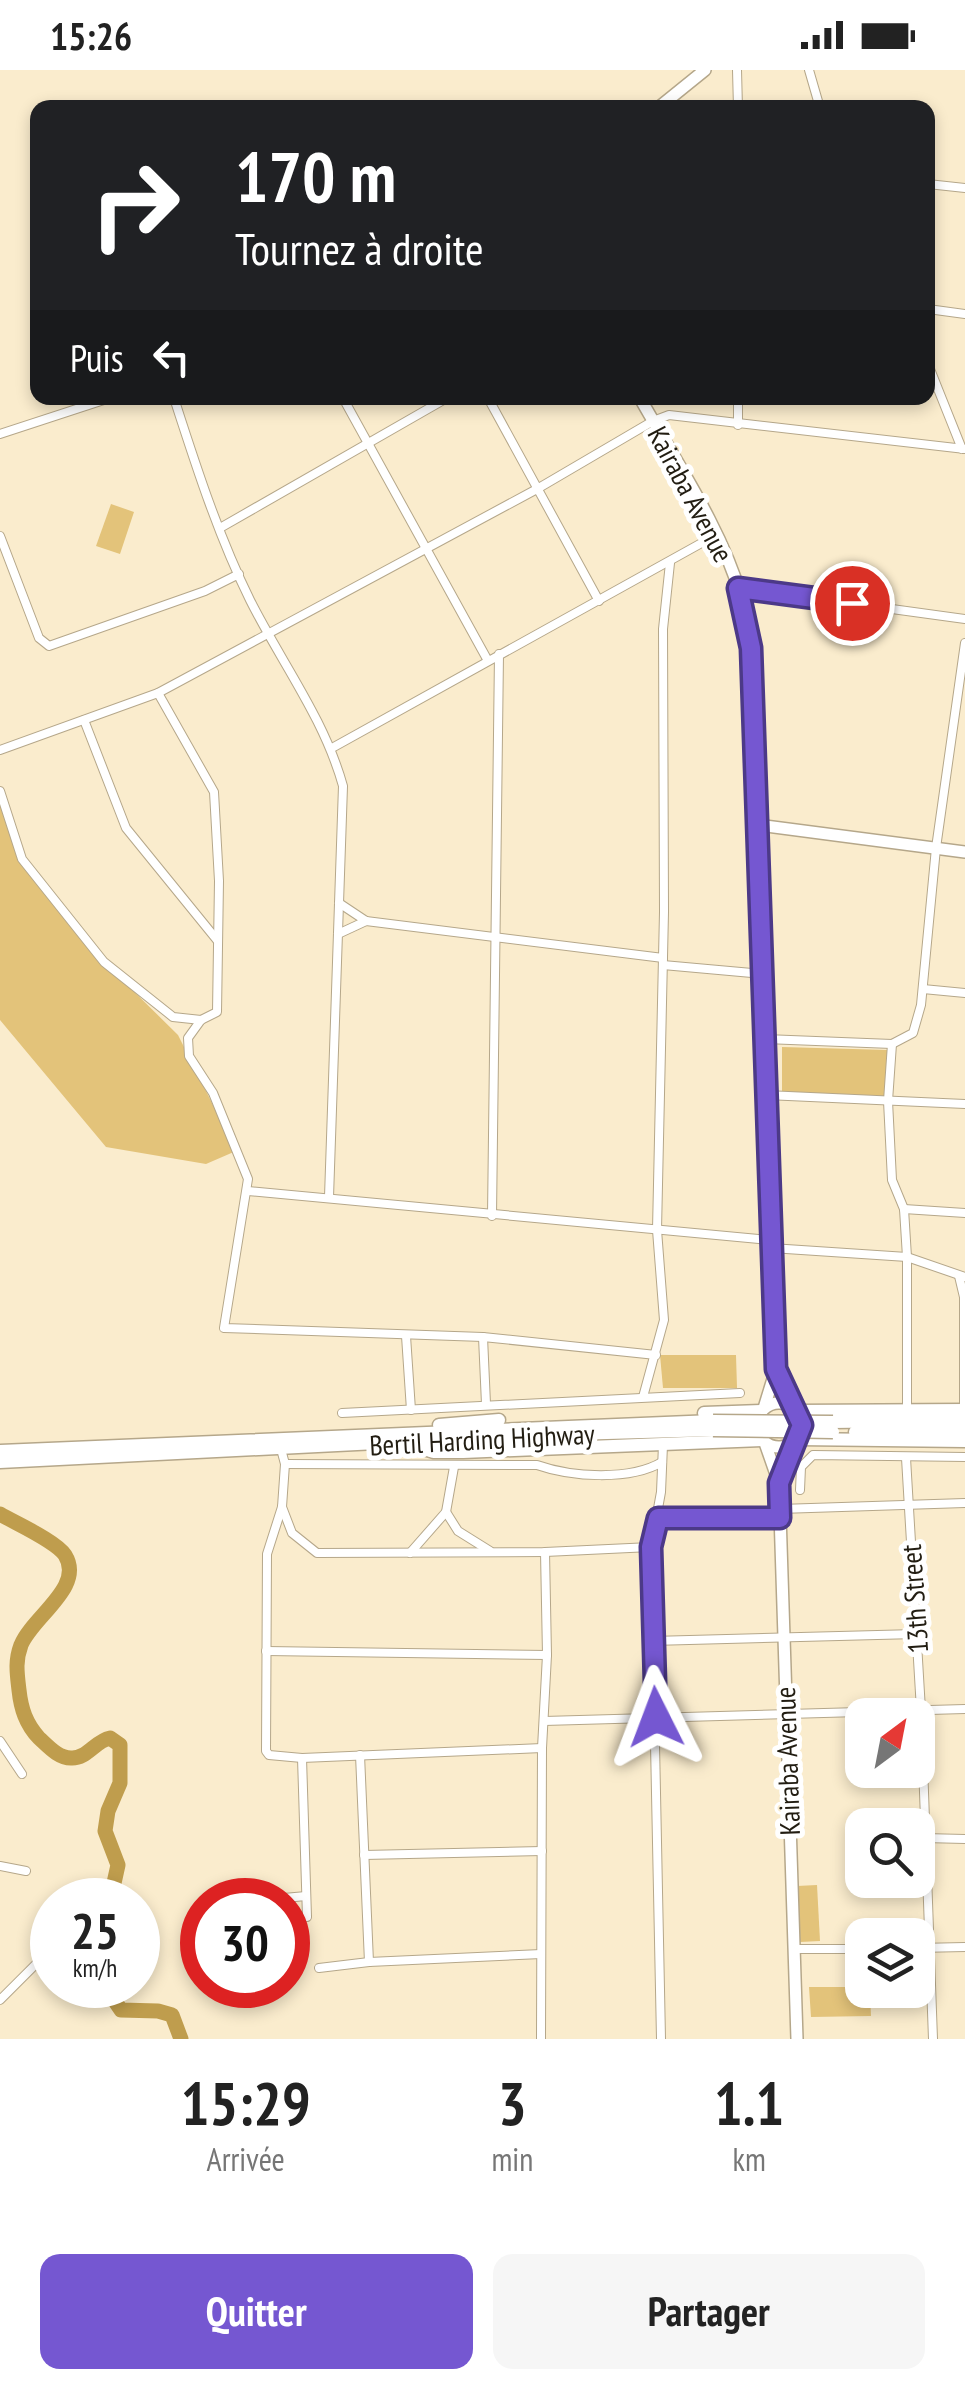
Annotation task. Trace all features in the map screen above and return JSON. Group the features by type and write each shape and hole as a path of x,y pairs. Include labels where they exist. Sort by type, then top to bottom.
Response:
{"main road":[{"path":"794,1409 964,1410"},
{"path":"763,1410 458,1422 430,1426 410,1439 421,1450 448,1452 764,1441"},
{"name":"Bertil Harding Highway","path":"429,1438 646,1422 965,1420"},
{"name":"Bertil Harding Highway","path":"0,1451 646,1431 965,1431"},
{"name":"Bertil Harding Highway","path":"0,1462 410,1439"},
{"path":"795,1441 965,1441"}],"street":[{"path":"668,100 705,70"},
{"path":"737,70 738,100"},
{"path":"809,70 818,100"},
{"path":"935,185 965,188"},
{"path":"935,310 965,314"},
{"path":"0,750 158,693 669,415 738,426 964,449 935,381"},
{"path":"0,434 89,405"},
{"path":"176,405 202,484 239,574 332,748 343,786 329,1197"},
{"path":"347,405 487,659"},
{"path":"220,528 435,405"},
{"path":"492,405 600,601"},
{"name":"Kairaba Avenue","path":"644,405 716,535 738,588 751,648 776,1369"},
{"path":"738,405 738,426"},
{"path":"332,748 716,535"},
{"path":"0,536 39,638 49,646 204,591 239,574"},
{"path":"643,1397 664,1320 657,1230 663,961 663,629 670,563"},
{"path":"0,580 14,574"},
{"path":"738,588 965,619"},
{"path":"765,1039 892,1044 913,1034 923,988 936,848 965,643"},
{"path":"492,1216 499,654"},
{"path":"158,693 214,792 220,881 218,1012 201,1020 188,1038 190,1056 214,1093 246,1168 248,1190 237,1232 224,1328 483,1337 656,1354"},
{"path":"84,720 126,828 219,942"},
{"path":"0,791 22,858 104,962 173,1016 201,1020"},
{"path":"758,825 965,852"},
{"path":"339,903 366,921 763,974"},
{"path":"338,934 366,921"},
{"path":"923,988 965,993"},
{"path":"892,1044 888,1101 892,1180 904,1209 907,1257 907,1411"},
{"path":"766,1095 965,1104"},
{"path":"248,1190 492,1216 576,1220 907,1257 962,1277 964,1410"},
{"path":"904,1209 965,1213"},
{"path":"406,1336 411,1410"},
{"path":"483,1337 486,1404"},
{"path":"776,1369 802,1425 779,1483"},
{"path":"776,1369 756,1426 779,1483"},
{"path":"342,1413 740,1393"},
{"path":"763,1410 778,1403 794,1409"},
{"path":"764,1441 780,1448 795,1441"},
{"path":"661,2039 651,1547 658,1518 662,1444"},
{"path":"280,1449 285,1464 282,1507 268,1547 266,1750 274,1758 302,1758 542,1748"},
{"path":"800,1490 801,1467 814,1455 965,1457"},
{"name":"13th Street","path":"906,1458 920,1698"},
{"path":"285,1464 537,1466 580,1475 638,1471 662,1462"},
{"path":"410,1553 446,1512 454,1467"},
{"name":"Kairaba Avenue","path":"779,1483 797,2039"},
{"path":"658,1518 965,1503"},
{"path":"282,1507 292,1532 317,1554 651,1547"},
{"path":"446,1512 458,1531 492,1552"},
{"path":"541,2039 545,1552"},
{"path":"652,1641 916,1634"},
{"path":"266,1651 547,1655"},
{"path":"935,1710 965,1709"},
{"path":"544,1722 845,1712"},
{"path":"0,1741 22,1774"},
{"path":"360,1756 369,1962"},
{"path":"302,1758 305,1878"},
{"path":"935,1838 965,1839"},
{"path":"364,1855 542,1851"},
{"path":"0,1866 26,1871"},
{"path":"935,1948 965,1947"},
{"path":"794,1949 845,1949"},
{"path":"320,1968 541,1954"},
{"path":"0,2000 30,1970"},
{"name":"13th Street","path":"932,2008 933,2039"}],"shaded area":[{"path":"111,504 134,512 120,554 96,546"},
{"path":"0,788 22,859 104,962 178,1035 236,1151 206,1164 106,1147 0,1020"},
{"path":"782,1047 888,1050 887,1097 782,1094"},
{"path":"660,1355 736,1355 737,1388 663,1388"},
{"path":"817,1885 820,1941 800,1942 797,1886"},
{"path":"809,1987 845,1987 845,2008 871,2008 871,2016 811,2017"}],"waterway":[{"path":"0,1514 53,1544 65,1555 69,1567 63,1590 21,1645 18,1684 27,1722 58,1754 77,1758 110,1738 120,1745 120,1783 108,1811 105,1831 118,1865 115,1878"},
{"path":"120,2008 172,2015 181,2039"}],"route":[{"path":"656,1717 651,1547 658,1518 780,1518 779,1483 801,1430 799,1415 776,1369 751,648 738,588 852,603"}]}
